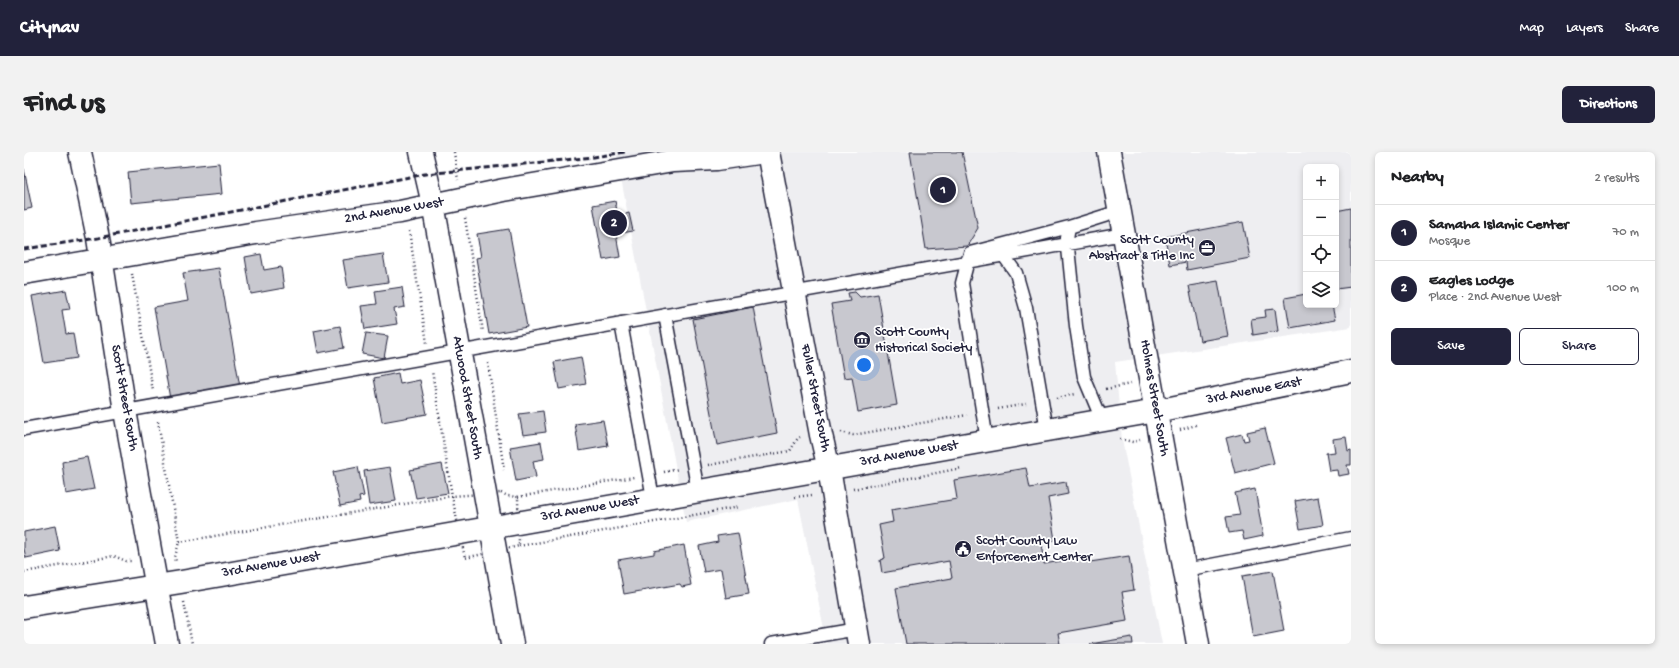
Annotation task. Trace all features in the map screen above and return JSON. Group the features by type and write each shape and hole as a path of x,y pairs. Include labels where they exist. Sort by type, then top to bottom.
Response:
{"street":[{"name":"Scott Street South","path":"80,152 101,260 125,411 167,644"},
{"name":"Atwood Street South","path":"421,152 432,204 512,644"},
{"name":"2nd Avenue West","path":"24,273 256,233 400,212 432,204 504,190 673,160 717,159 764,152"},
{"name":"Fuller Street South","path":"768,152 821,435 829,469 858,636"},
{"name":"Holmes Street South","path":"1109,152 1198,644"},
{"name":"3rd Avenue East","path":"1156,411 1351,371"},
{"name":"3rd Avenue West","path":"24,607 829,469 1156,411"}],"lane":[{"path":"24,429 968,262 1120,211"},
{"path":"1069,227 1067,238 1076,326 1084,377 1102,420"},
{"path":"1000,251 1068,244 1124,234"},
{"path":"1000,251 1016,273 1026,308 1046,430"},
{"path":"968,262 962,283 987,441"},
{"path":"665,315 698,491"},
{"path":"621,324 653,498"},
{"path":"1185,570 1351,538"},
{"path":"771,644 858,636"}],"path":[{"path":"1184,429 1190,428"},
{"path":"24,572 114,556 126,562 175,557"}],"shaded area":[{"path":"616,152 1351,152 1351,327 1115,362 1122,440 1162,644 827,644 798,499 686,522"}],"building":[{"path":"910,152 962,152 978,228 967,246 926,249"},
{"path":"219,163 222,194 131,203 128,172"},
{"path":"24,169 32,208 24,210"},
{"path":"615,201 618,216 629,213 633,231 616,234 620,257 603,260 593,205"},
{"path":"1351,208 1351,287 1339,289 1339,236 1339,210"},
{"name":"Scott County Abstract & Title Inc","path":"1243,222 1250,258 1187,270 1186,262 1170,265 1165,237"},
{"path":"509,229 527,327 489,334 476,258 481,257 477,234"},
{"path":"261,254 264,270 281,267 284,288 251,294 245,257"},
{"path":"383,254 388,282 348,288 343,260"},
{"path":"219,268 240,387 170,399 154,307 188,301 183,273"},
{"path":"1218,281 1228,336 1200,341 1189,286"},
{"path":"402,287 405,307 394,309 397,324 365,329 361,306 377,304 375,291"},
{"path":"66,290 70,309 62,310 66,334 73,333 77,358 44,363 32,296"},
{"name":"Scott County Historical Society","path":"855,292 860,297 878,294 897,405 858,412 852,377 844,378 831,304 850,301 848,293"},
{"path":"1303,295 1303,308 1333,308 1335,320 1290,328 1285,298"},
{"path":"753,307 777,433 717,445 693,319"},
{"path":"1275,309 1278,331 1253,335 1251,319 1266,317 1265,310"},
{"path":"340,326 344,348 318,353 314,331"},
{"path":"366,333 388,336 384,358 362,354"},
{"path":"581,357 586,384 559,389 554,362"},
{"path":"398,373 400,384 420,380 427,414 382,422 374,378"},
{"path":"543,411 546,432 523,435 519,414"},
{"path":"603,420 608,446 579,451 575,424"},
{"path":"1265,428 1274,463 1235,473 1226,438 1242,434 1244,441 1249,440 1247,432"},
{"path":"1346,437 1348,451 1351,450 1351,465 1347,465 1349,474 1338,476 1337,470 1329,471 1326,453 1335,452 1333,439"},
{"path":"541,442 544,459 533,461 536,477 516,481 510,447"},
{"path":"87,457 94,489 66,494 62,462"},
{"path":"442,464 448,493 416,498 410,470"},
{"path":"358,467 364,496 359,497 360,502 340,506 333,472"},
{"path":"390,467 396,501 369,505 364,471"},
{"name":"Scott County Law Enforcement Center","path":"1026,468 1030,488 1066,482 1068,494 1048,498 1055,540 1041,543 1044,564 1089,556 1090,562 1129,556 1134,590 1122,592 1127,621 1058,633 1060,644 906,644 896,588 952,578 949,561 882,573 880,560 885,558 879,525 893,522 891,510 957,499 954,480"},
{"path":"1255,489 1263,536 1244,540 1242,531 1229,533 1226,517 1240,515 1235,493"},
{"path":"1318,497 1323,525 1300,529 1295,501"},
{"path":"55,526 60,551 26,558 24,549 24,532"},
{"path":"738,533 749,594 726,598 721,569 704,572 699,546 718,542 717,536"},
{"path":"684,545 691,585 682,587 680,584 624,594 618,560 654,554 654,551"},
{"path":"1273,571 1284,631 1253,637 1242,576"},
{"path":"1132,637 1133,644 1090,644"}],"railway":[{"path":"24,249 98,238 425,174 594,157 625,152"}],"place":[{"name":"Samaha Islamic Center","path":"943,190"},
{"name":"Eagles Lodge","path":"614,223"},
{"name":"Scott County Abstract & Title Inc","path":"1207,248"},
{"name":"Scott County Historical Society","path":"862,340"},
{"name":"Scott County Law Enforcement Center","path":"963,549"}]}
